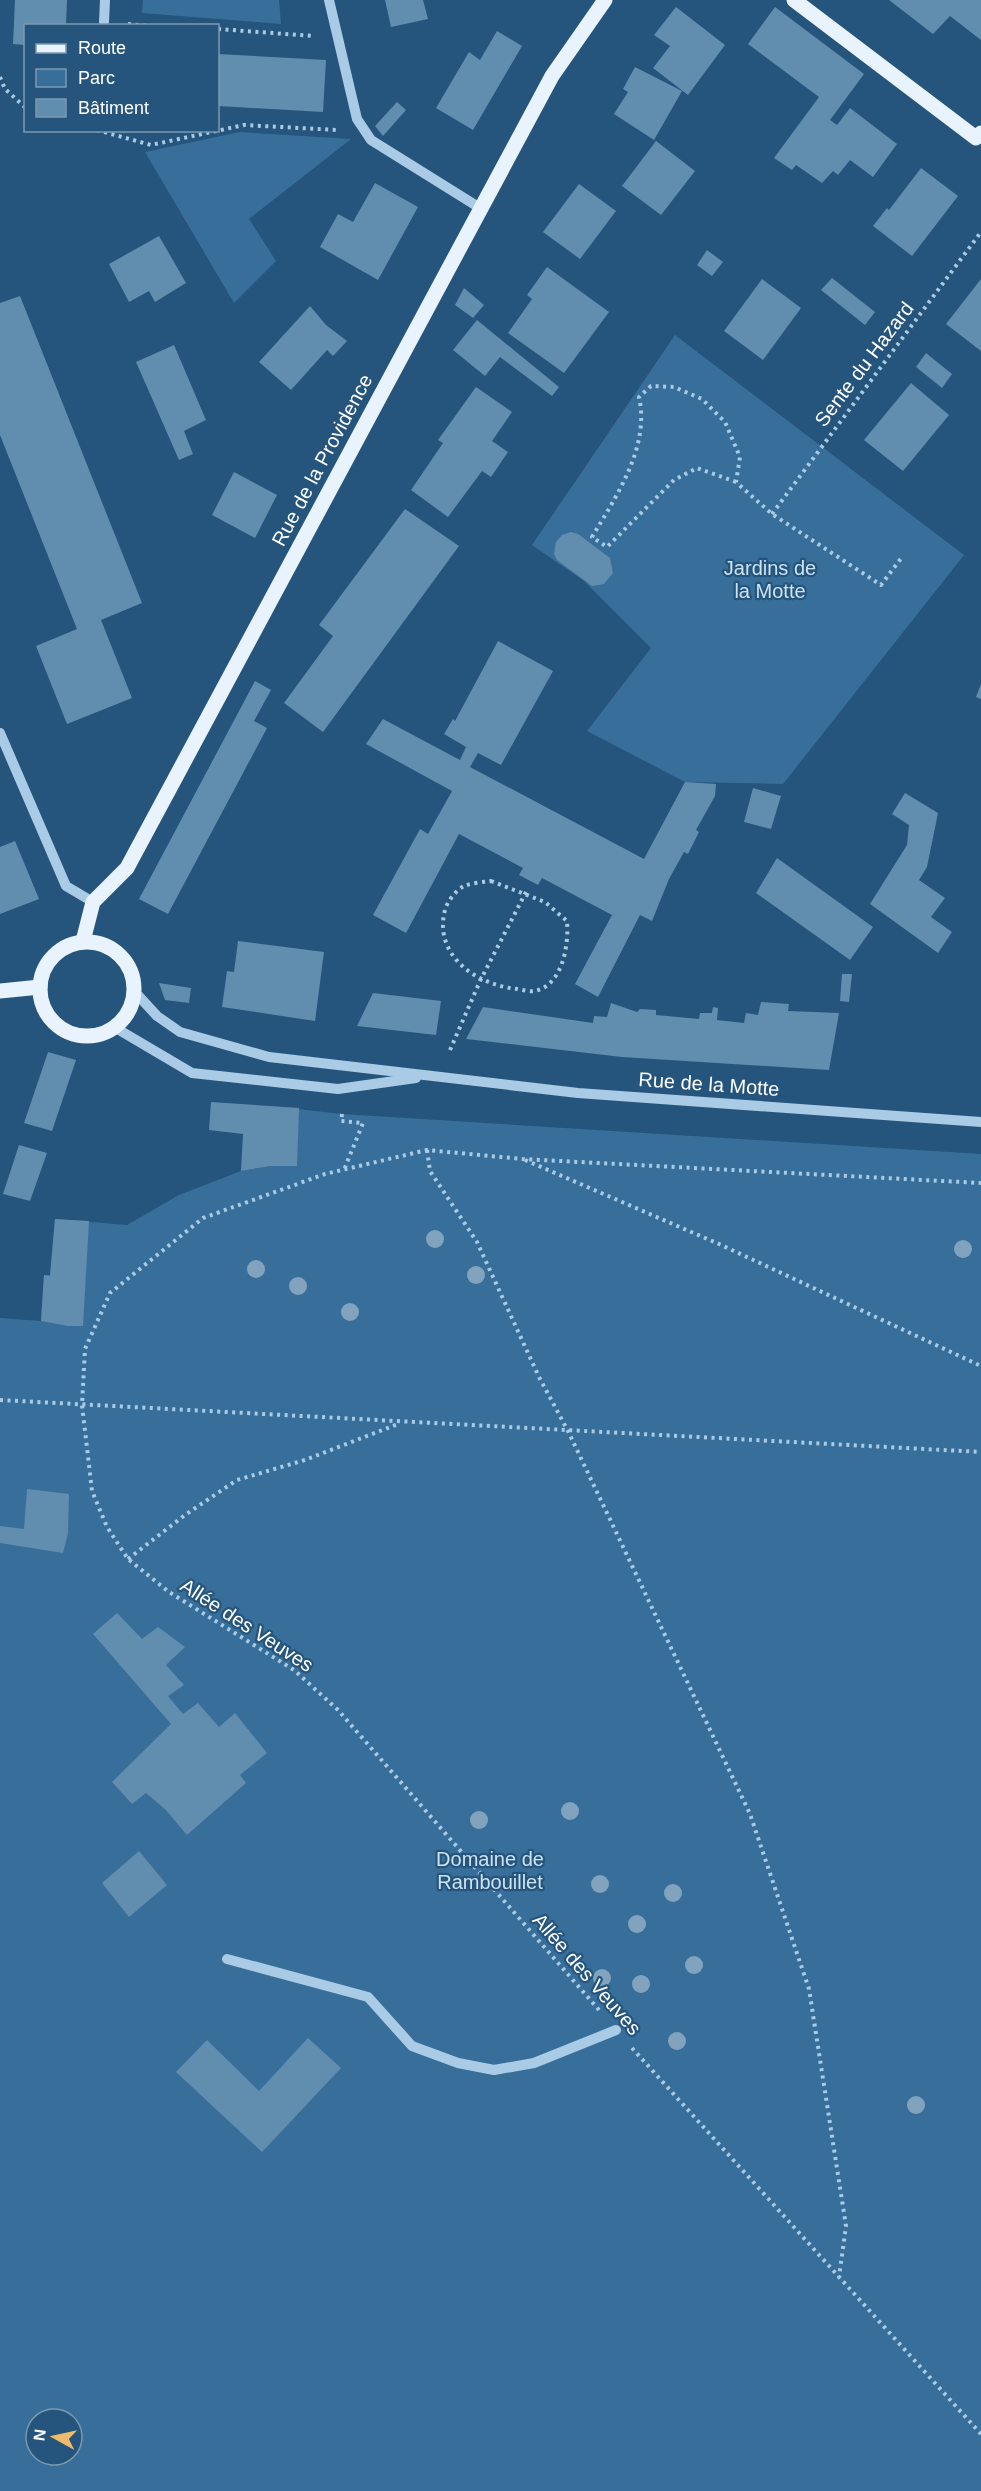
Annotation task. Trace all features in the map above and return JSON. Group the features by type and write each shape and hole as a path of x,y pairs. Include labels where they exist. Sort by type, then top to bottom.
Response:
{"main road":[{"name":"Rue de la Providence","path":"83,941 93,902 126,868 213,711 552,76 605,0"},
{"path":"794,0 979,138"},
{"path":"83,941 99,943 114,950 125,961 132,975 134,991 129,1011 114,1027 101,1034 86,1036 71,1034 48,1016 42,1002 40,987 42,974 53,957 70,945 83,941"},
{"path":"0,991 40,987"}],"street":[{"path":"104,22 105,0"},
{"path":"329,0 357,119 371,140 480,208"},
{"path":"0,733 66,886 93,902"},
{"name":"Rue de la Motte","path":"134,991 157,1016 180,1032 258,1054 578,1093 981,1122"},
{"name":"Rue de la Motte","path":"114,1027 192,1072 338,1089 434,1076"},
{"path":"227,1959 368,1997 412,2046 458,2063 494,2070 534,2063 616,2030"}],"path":[{"path":"219,29 338,38"},
{"path":"0,77 5,89 24,106"},
{"path":"219,130 244,125 364,130"},
{"path":"104,132 151,145 211,132"},
{"name":"Sente du Hazard","path":"772,514 981,232"},
{"path":"735,482 740,457 725,422 702,399 674,387 651,386 639,396 644,417 627,478 592,537 607,547 674,480 697,468 735,482 772,514 881,585 902,557"},
{"path":"491,881 526,892 557,910 567,921 568,937 564,959 551,982 536,991 503,988 480,981 464,968 447,947 441,924 447,903 463,887 491,881"},
{"path":"450,1050 480,981 526,892"},
{"path":"342,1114 341,1121 363,1123 344,1170"},
{"path":"427,1150 430,1171 477,1242 539,1377 568,1431 750,1814 808,1989 846,2226 839,2278"},
{"name":"Allée des Veuves","path":"981,1183 522,1159 427,1150 325,1174 203,1218 110,1293 85,1349 82,1406 92,1491 107,1527 128,1559 169,1592 294,1670 338,1710 616,2030 981,2434"},
{"path":"522,1159 719,1244 981,1366"},
{"path":"0,1400 981,1452"},
{"path":"128,1559 185,1515 237,1480 305,1460 402,1422"}],"green space":[{"path":"143,0 279,0 281,24 142,13"},
{"path":"240,132 351,139 249,219 276,261 234,303 145,152"},
{"name":"Jardins de la Motte","path":"675,335 964,555 783,784 685,782 587,731 651,648 584,581 532,545"},
{"name":"Domaine de Rambouillet","path":"270,1106 342,1114 981,1154 981,2491 0,2491 0,1318 41,1321 44,1275 50,1275 55,1219 127,1225 179,1195 241,1171 271,1166"}],"building":[{"path":"15,0 67,0 66,24 24,24 24,45 13,44"},
{"path":"385,0 423,0 428,19 391,27"},
{"path":"889,0 981,0 981,40 950,16 933,34"},
{"path":"676,7 725,45 688,95 653,68 670,46 654,35"},
{"path":"775,7 864,74 830,120 837,125 850,108 897,144 873,177 850,160 838,175 833,171 822,183 796,165 792,170 774,158 819,97 748,44"},
{"path":"497,31 522,46 473,130 436,108 469,52 480,60"},
{"path":"219,54 326,60 323,112 219,106"},
{"path":"635,67 682,91 654,140 614,114 628,92 623,89"},
{"path":"397,102 406,110 383,136 375,126"},
{"path":"656,141 695,171 661,215 622,186"},
{"path":"921,168 958,196 912,256 873,226 887,208 889,210"},
{"path":"375,183 418,207 378,280 320,247 338,214 353,222"},
{"path":"579,184 616,211 580,259 543,232"},
{"path":"159,236 186,283 155,302 149,291 129,302 109,264"},
{"path":"707,250 723,262 712,276 697,265"},
{"path":"547,267 609,312 564,373 508,333 532,299 527,295"},
{"path":"832,278 875,312 865,325 821,290"},
{"path":"762,279 801,308 763,360 724,331"},
{"path":"981,279 981,351 946,324"},
{"path":"464,288 484,305 473,318 455,305"},
{"path":"20,296 142,603 101,620 132,698 67,724 36,646 77,629 0,435 0,303"},
{"path":"310,306 326,325 347,341 333,356 327,350 291,390 259,362"},
{"path":"477,320 559,387 552,396 500,357 485,376 453,350"},
{"path":"174,345 206,420 184,431 193,454 179,460 136,362"},
{"path":"926,353 952,374 942,388 916,367"},
{"path":"911,383 949,415 903,471 864,440"},
{"path":"476,387 512,412 492,441 508,452 491,477 482,471 448,517 411,490 443,443 438,440"},
{"path":"234,472 277,495 255,538 212,515"},
{"path":"405,509 459,546 323,732 284,703 333,636 319,625"},
{"path":"571,532 578,534 610,558 613,573 604,584 592,586 557,560 554,554 556,542 562,535"},
{"path":"498,641 553,671 501,765 478,753 470,767 644,859 685,782 716,784 715,796 696,830 699,832 688,854 684,852 669,879 652,921 640,915 598,997 575,984 612,915 542,878 538,885 519,875 523,868 459,834 406,933 373,915 420,829 428,834 452,791 366,744 383,719 460,760 466,747 444,734 453,719 455,721"},
{"path":"255,681 271,690 254,721 267,728 168,914 139,899"},
{"path":"981,684 981,699 976,697"},
{"path":"753,788 781,796 771,829 744,822"},
{"path":"905,793 938,813 927,867 919,880 945,898 931,917 952,932 938,953 870,904 907,845 909,825 892,814"},
{"path":"15,841 39,899 0,914 0,847"},
{"path":"777,858 873,927 850,960 756,893"},
{"path":"238,941 324,952 315,1021 222,1007 227,971 234,972"},
{"path":"842,974 852,974 849,1002 840,1001"},
{"path":"159,983 191,988 189,1003 165,1000"},
{"path":"373,993 441,1001 436,1035 357,1026"},
{"path":"761,1002 789,1004 788,1011 839,1013 829,1070 622,1057 466,1039 483,1007 593,1023 594,1016 607,1017 611,1003 637,1012 640,1009 656,1010 656,1015 699,1019 700,1013 712,1013 713,1007 718,1008 717,1020 744,1023 746,1013 758,1015"},
{"path":"48,1052 76,1060 52,1131 24,1123"},
{"path":"211,1102 299,1108 297,1166 271,1166 241,1171 243,1134 209,1130"},
{"path":"19,1145 47,1153 30,1201 3,1194"},
{"path":"55,1219 89,1221 83,1326 41,1321 44,1275 50,1276"},
{"path":"27,1489 69,1494 68,1533 63,1553 0,1543 0,1526 24,1529"},
{"path":"117,1613 142,1639 158,1627 185,1647 166,1665 184,1685 168,1696 183,1714 198,1703 219,1727 235,1713 267,1753 240,1775 246,1783 187,1835 166,1810 146,1793 132,1804 112,1782 171,1724 93,1634"},
{"path":"139,1851 167,1885 129,1917 102,1883"},
{"path":"308,2038 341,2068 262,2152 176,2072 207,2040 259,2091"}]}
